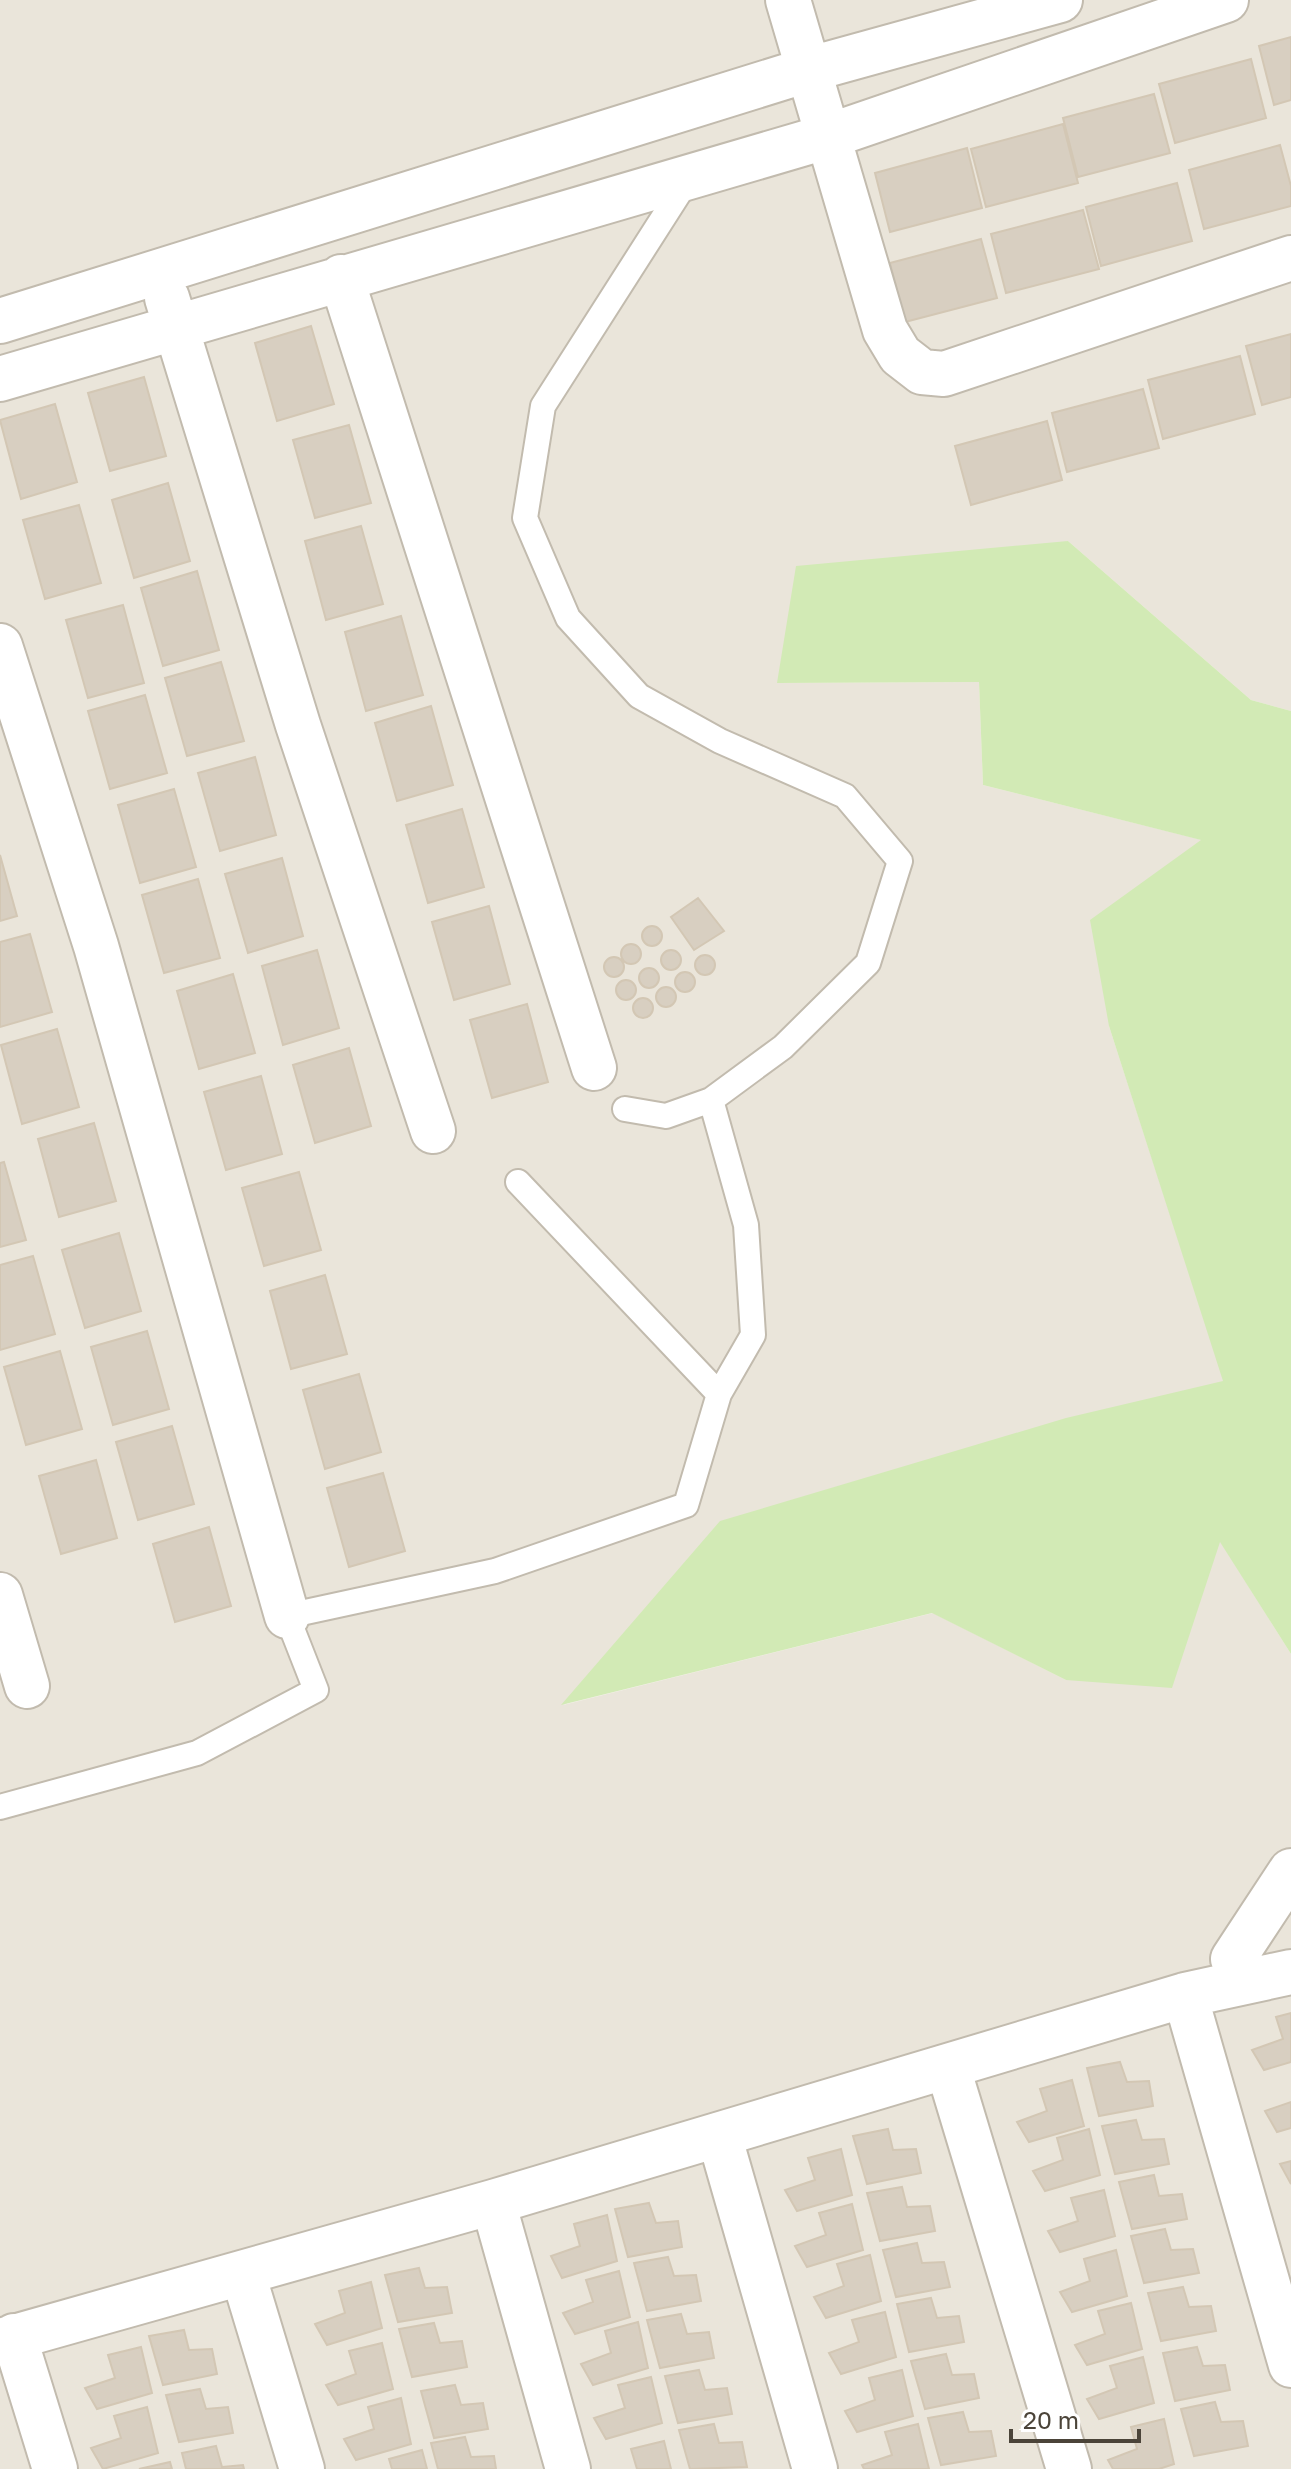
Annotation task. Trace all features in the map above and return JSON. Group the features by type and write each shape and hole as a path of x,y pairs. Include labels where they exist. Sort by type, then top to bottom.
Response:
{"street":[{"path":"788,0 885,330 900,355 922,372 944,374 1291,258"},
{"path":"0,321 807,70 1057,0 1077,49"},
{"path":"0,379 829,136 1226,0"},
{"path":"158,273 298,725 433,1131"},
{"path":"341,277 594,1068"},
{"path":"0,646 96,946 287,1616"},
{"path":"0,1595 27,1686"},
{"path":"1233,1959 1291,1871"},
{"path":"55,2469 7,2338 493,2202 1185,1995 1291,1972"},
{"path":"1185,1995 1291,2365"},
{"path":"948,2068 1069,2469"},
{"path":"719,2135 815,2469"},
{"path":"493,2202 568,2469"},
{"path":"243,2274 302,2469"}],"lane":[{"path":"625,1109 666,1116 711,1100 783,1047 868,963 900,861 845,796 720,741 639,696 568,618 525,518 543,406 689,177"},
{"path":"0,1807 197,1753 316,1690 287,1616 495,1571 686,1505 719,1394 753,1335 746,1225 711,1100"},
{"path":"518,1182 719,1394"}],"shaded area":[{"path":"0,0 1291,0 1291,711 1251,700 1068,541 777,683 979,682 983,785 1202,840 1109,1026 1224,1381 563,1705 933,1613 1066,1680 1220,1541 1291,1654 1291,2469 0,2469"}],"green space":[{"path":"1068,541 1251,700 1291,711 1291,1654 1220,1542 1172,1688 1066,1680 932,1613 561,1705 720,1521 1066,1418 1223,1381 1109,1026 1090,920 1201,840 983,785 979,682 777,683 796,566"}],"building":[{"path":"1291,37 1291,100 1274,105 1259,46"},
{"path":"1251,59 1266,118 1175,143 1159,84"},
{"path":"1154,94 1170,153 1078,177 1063,118"},
{"path":"1063,124 1078,183 986,207 971,149"},
{"path":"1280,145 1291,186 1291,206 1204,229 1189,170"},
{"path":"967,148 982,208 890,232 875,173"},
{"path":"1177,183 1192,241 1101,266 1086,207"},
{"path":"1083,210 1099,269 1006,293 991,234"},
{"path":"981,239 997,298 905,322 890,263"},
{"path":"311,326 334,404 277,421 255,343"},
{"path":"1291,334 1291,397 1262,405 1246,346"},
{"path":"1240,356 1255,414 1163,439 1148,380"},
{"path":"144,377 166,456 110,471 88,393"},
{"path":"1143,389 1159,448 1067,472 1052,413"},
{"path":"55,404 77,482 21,499 0,420"},
{"path":"1047,421 1062,480 971,505 955,446"},
{"path":"349,425 371,503 315,518 293,440"},
{"path":"168,483 190,561 134,578 112,500"},
{"path":"79,505 101,583 45,599 23,520"},
{"path":"361,526 383,604 326,620 305,541"},
{"path":"197,571 219,650 163,666 141,588"},
{"path":"123,605 144,683 88,698 66,620"},
{"path":"401,616 423,695 366,711 345,632"},
{"path":"221,662 244,741 187,756 165,678"},
{"path":"145,695 167,773 110,789 88,711"},
{"path":"431,706 453,785 397,801 375,723"},
{"path":"255,757 276,835 220,851 198,773"},
{"path":"174,789 196,867 140,883 118,805"},
{"path":"462,809 484,887 428,903 406,825"},
{"path":"0,855 17,916 0,921"},
{"path":"282,858 303,936 248,953 225,874"},
{"path":"198,879 220,958 164,973 142,895"},
{"path":"698,898 724,931 694,950 671,917"},
{"path":"489,906 510,984 454,1000 432,922"},
{"path":"652,926 659,929 662,936 659,943 652,946 645,943 642,936 645,929"},
{"path":"30,934 52,1012 0,1027 0,942"},
{"path":"631,944 638,947 641,954 638,961 631,964 624,961 621,954 624,947"},
{"path":"317,950 339,1028 283,1045 262,966"},
{"path":"671,950 678,953 681,960 678,967 671,970 664,967 661,960 664,953"},
{"path":"705,955 712,958 715,965 712,972 705,975 698,972 695,965 698,958"},
{"path":"614,957 621,960 624,967 621,974 614,977 607,974 604,967 607,960"},
{"path":"649,968 656,971 659,978 656,985 649,988 642,985 639,978 642,971"},
{"path":"685,972 692,975 695,982 692,989 685,992 678,989 675,982 678,975"},
{"path":"233,974 255,1053 199,1069 177,991"},
{"path":"626,980 633,983 636,990 633,997 626,1000 619,997 616,990 619,983"},
{"path":"666,987 673,990 676,997 673,1004 666,1007 659,1004 656,997 659,990"},
{"path":"643,998 650,1001 653,1008 650,1015 643,1018 636,1015 633,1008 636,1001"},
{"path":"527,1004 548,1082 492,1098 470,1020"},
{"path":"57,1029 79,1107 22,1124 1,1045"},
{"path":"349,1048 371,1126 315,1143 293,1065"},
{"path":"261,1076 282,1154 226,1170 204,1092"},
{"path":"94,1123 116,1201 59,1217 38,1139"},
{"path":"4,1162 26,1240 0,1247 0,1163"},
{"path":"299,1172 321,1250 264,1266 242,1188"},
{"path":"119,1233 141,1311 85,1328 62,1250"},
{"path":"33,1256 55,1334 0,1350 0,1265"},
{"path":"325,1275 347,1354 291,1369 270,1291"},
{"path":"147,1331 169,1409 113,1425 91,1347"},
{"path":"60,1351 82,1429 26,1445 4,1367"},
{"path":"359,1374 381,1452 325,1469 303,1390"},
{"path":"172,1426 194,1504 138,1520 116,1442"},
{"path":"96,1460 117,1538 61,1554 39,1476"},
{"path":"383,1473 405,1551 349,1567 327,1488"},
{"path":"209,1527 231,1606 175,1622 153,1544"},
{"path":"1291,2013 1291,2062 1264,2070 1252,2050 1283,2039 1276,2017"},
{"path":"1120,2062 1127,2082 1149,2081 1153,2106 1099,2116 1087,2068"},
{"path":"1072,2080 1084,2126 1029,2142 1017,2122 1047,2111 1040,2089"},
{"path":"1291,2102 1291,2128 1277,2132 1265,2111"},
{"path":"1136,2120 1142,2140 1164,2139 1169,2164 1115,2174 1102,2126"},
{"path":"888,2129 893,2150 916,2149 921,2173 867,2184 853,2136"},
{"path":"1089,2129 1100,2175 1045,2191 1033,2171 1063,2160 1057,2138"},
{"path":"841,2149 852,2195 797,2211 785,2190 815,2180 808,2158"},
{"path":"1291,2161 1291,2184 1280,2164"},
{"path":"1154,2175 1159,2196 1182,2194 1187,2219 1132,2229 1119,2182"},
{"path":"902,2187 907,2207 930,2206 935,2231 880,2241 867,2193"},
{"path":"1104,2190 1115,2236 1060,2252 1048,2231 1078,2221 1071,2198"},
{"path":"649,2203 656,2223 678,2221 682,2247 628,2257 615,2209"},
{"path":"852,2204 863,2250 807,2267 795,2246 826,2235 819,2213"},
{"path":"607,2215 617,2261 562,2278 551,2256 580,2246 574,2224"},
{"path":"1165,2229 1171,2250 1193,2249 1199,2273 1144,2283 1131,2236"},
{"path":"917,2243 922,2263 944,2262 950,2287 896,2297 883,2250"},
{"path":"1116,2250 1127,2296 1072,2312 1060,2292 1090,2281 1084,2259"},
{"path":"870,2255 881,2301 826,2318 814,2297 844,2286 837,2264"},
{"path":"668,2257 674,2276 696,2275 701,2301 647,2311 634,2263"},
{"path":"419,2268 425,2288 447,2287 452,2313 398,2322 385,2275"},
{"path":"619,2271 630,2317 575,2334 563,2313 593,2302 586,2280"},
{"path":"371,2282 382,2328 327,2345 315,2324 345,2313 339,2291"},
{"path":"1183,2287 1189,2307 1211,2306 1216,2331 1161,2341 1148,2293"},
{"path":"931,2298 937,2318 959,2316 964,2342 909,2352 897,2304"},
{"path":"1131,2303 1142,2349 1087,2365 1075,2345 1105,2334 1098,2311"},
{"path":"885,2312 896,2357 841,2374 829,2353 859,2342 852,2320"},
{"path":"681,2314 687,2334 709,2332 714,2358 660,2368 647,2320"},
{"path":"638,2322 648,2368 593,2385 581,2364 611,2353 605,2331"},
{"path":"434,2323 440,2343 462,2341 467,2367 412,2377 399,2329"},
{"path":"184,2330 189,2350 212,2349 217,2374 163,2385 149,2336"},
{"path":"382,2343 393,2389 338,2405 326,2385 356,2374 349,2351"},
{"path":"141,2347 152,2393 97,2409 85,2388 115,2378 108,2355"},
{"path":"1197,2347 1203,2366 1225,2365 1230,2390 1175,2401 1163,2353"},
{"path":"946,2354 952,2375 974,2374 979,2398 925,2409 911,2361"},
{"path":"1143,2357 1154,2403 1099,2419 1087,2399 1117,2388 1110,2366"},
{"path":"699,2370 705,2390 727,2388 732,2414 678,2423 665,2376"},
{"path":"902,2370 913,2416 857,2432 845,2411 875,2400 869,2378"},
{"path":"651,2377 662,2423 606,2439 594,2418 625,2408 618,2385"},
{"path":"455,2385 461,2405 483,2403 488,2429 434,2438 421,2391"},
{"path":"200,2389 206,2409 228,2407 233,2433 179,2442 166,2395"},
{"path":"401,2398 411,2444 356,2460 344,2439 374,2429 368,2407"},
{"path":"1215,2402 1221,2422 1243,2421 1248,2446 1194,2456 1181,2409"},
{"path":"147,2407 158,2453 103,2469 91,2448 121,2438 114,2416"},
{"path":"963,2412 969,2432 991,2431 996,2456 941,2465 928,2418"},
{"path":"1164,2419 1174,2464 1159,2469 1113,2469 1108,2460 1137,2449 1131,2427"},
{"path":"714,2424 719,2443 742,2442 747,2467 690,2469 679,2430"},
{"path":"918,2424 929,2469 864,2469 862,2465 892,2455 885,2432"},
{"path":"465,2437 471,2457 494,2456 496,2469 438,2469 431,2443"},
{"path":"664,2441 671,2469 637,2469 631,2449"},
{"path":"216,2446 222,2467 243,2465 244,2469 186,2469 182,2453"},
{"path":"422,2450 427,2469 392,2469 389,2459"},
{"path":"170,2462 172,2469 139,2469"}]}
